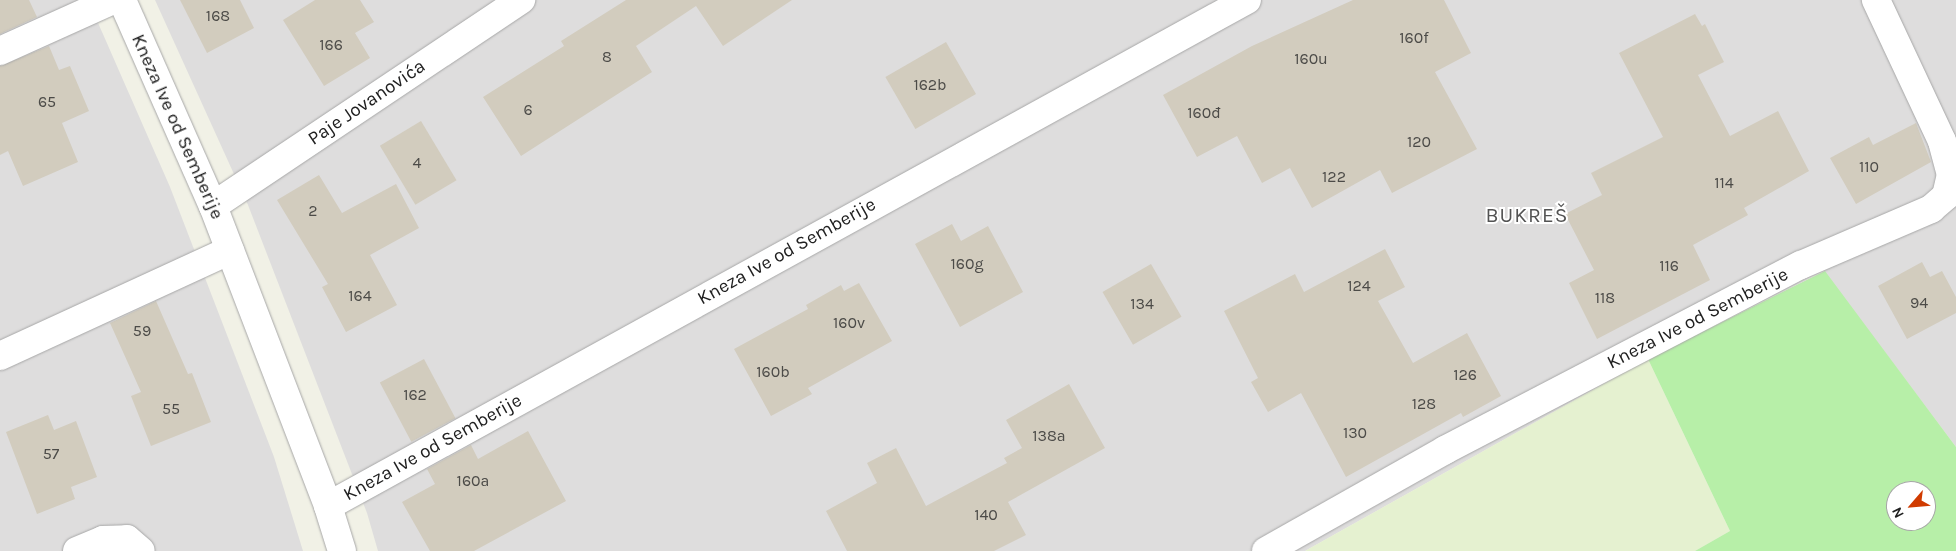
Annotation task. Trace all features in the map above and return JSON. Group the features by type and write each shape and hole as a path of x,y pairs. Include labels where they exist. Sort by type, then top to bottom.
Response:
{"street":[{"path":"0,51 113,0"},
{"name":"Kneza Ive od Semberije","path":"122,0 214,206 328,506 342,551"},
{"name":"Paje Jovanovića","path":"214,206 521,0"},
{"name":"Kneza Ive od Semberije","path":"328,506 1247,0"},
{"name":"Kneza Ive od Semberije","path":"1266,551 1454,446 1801,265 1951,199 1952,175 1942,141 1876,0"},
{"path":"0,356 230,250"},
{"path":"78,551 103,540 127,539 141,551"}],"shaded area":[{"path":"0,0 88,0 170,187 274,457 303,551 0,551"},
{"path":"155,0 1956,0 1956,447 1824,271 1648,359 1305,551 378,551 367,513 248,205"}],"green space":[{"path":"1825,271 1956,447 1956,551 1695,551 1730,531 1648,359"},
{"path":"1648,359 1730,531 1695,551 1305,551"}],"building":[{"path":"0,0 29,0 37,17 0,34"},
{"path":"180,0 240,0 254,28 207,53"},
{"path":"315,0 360,0 374,22 355,33 370,58 324,86 283,20"},
{"path":"626,0 792,0 723,46 696,6 636,46 652,72 521,156 483,97 564,46 561,41"},
{"path":"1353,0 1444,0 1471,53 1435,72 1477,149 1392,193 1380,170 1312,208 1290,168 1262,183 1237,136 1197,157 1163,95 1252,46"},
{"path":"1695,14 1702,26 1705,24 1724,62 1698,75 1730,136 1778,111 1809,171 1744,208 1748,215 1693,245 1710,280 1597,339 1569,283 1594,270 1565,214 1602,195 1591,173 1663,137 1619,53"},
{"path":"946,42 976,94 915,129 885,77"},
{"path":"49,46 59,70 70,66 89,111 62,123 78,162 23,186 8,151 0,155 0,66"},
{"path":"421,121 457,180 415,205 380,146"},
{"path":"1916,123 1931,162 1856,204 1830,158 1869,137 1873,145"},
{"path":"319,175 342,213 396,184 419,228 370,255 397,305 346,332 322,287 328,284 277,200"},
{"path":"952,224 961,241 988,226 1023,292 960,327 915,244"},
{"path":"1385,249 1405,287 1378,301 1413,363 1467,333 1501,396 1463,417 1461,413 1346,477 1301,393 1268,412 1251,382 1258,378 1224,311 1295,274 1304,292"},
{"path":"1922,262 1930,277 1942,271 1956,297 1956,313 1907,339 1878,286"},
{"path":"1151,264 1182,317 1133,345 1103,292"},
{"path":"859,283 892,341 808,388 812,394 771,416 734,349 808,309 806,305 841,285 844,291"},
{"path":"156,301 188,374 192,373 211,422 151,446 131,396 141,392 110,323"},
{"path":"424,359 455,418 411,442 380,382"},
{"path":"1069,384 1105,448 1008,502 1026,535 994,551 847,551 826,511 877,483 867,463 896,448 926,506 1007,463 1004,458 1022,448 1006,420"},
{"path":"48,415 54,430 76,421 97,477 71,487 75,499 37,514 6,432"},
{"path":"528,431 566,501 474,551 430,551 402,502 435,484 427,469 471,445 478,459"}],"district":[{"name":"BUKREŠ","path":"1527,215"}]}
